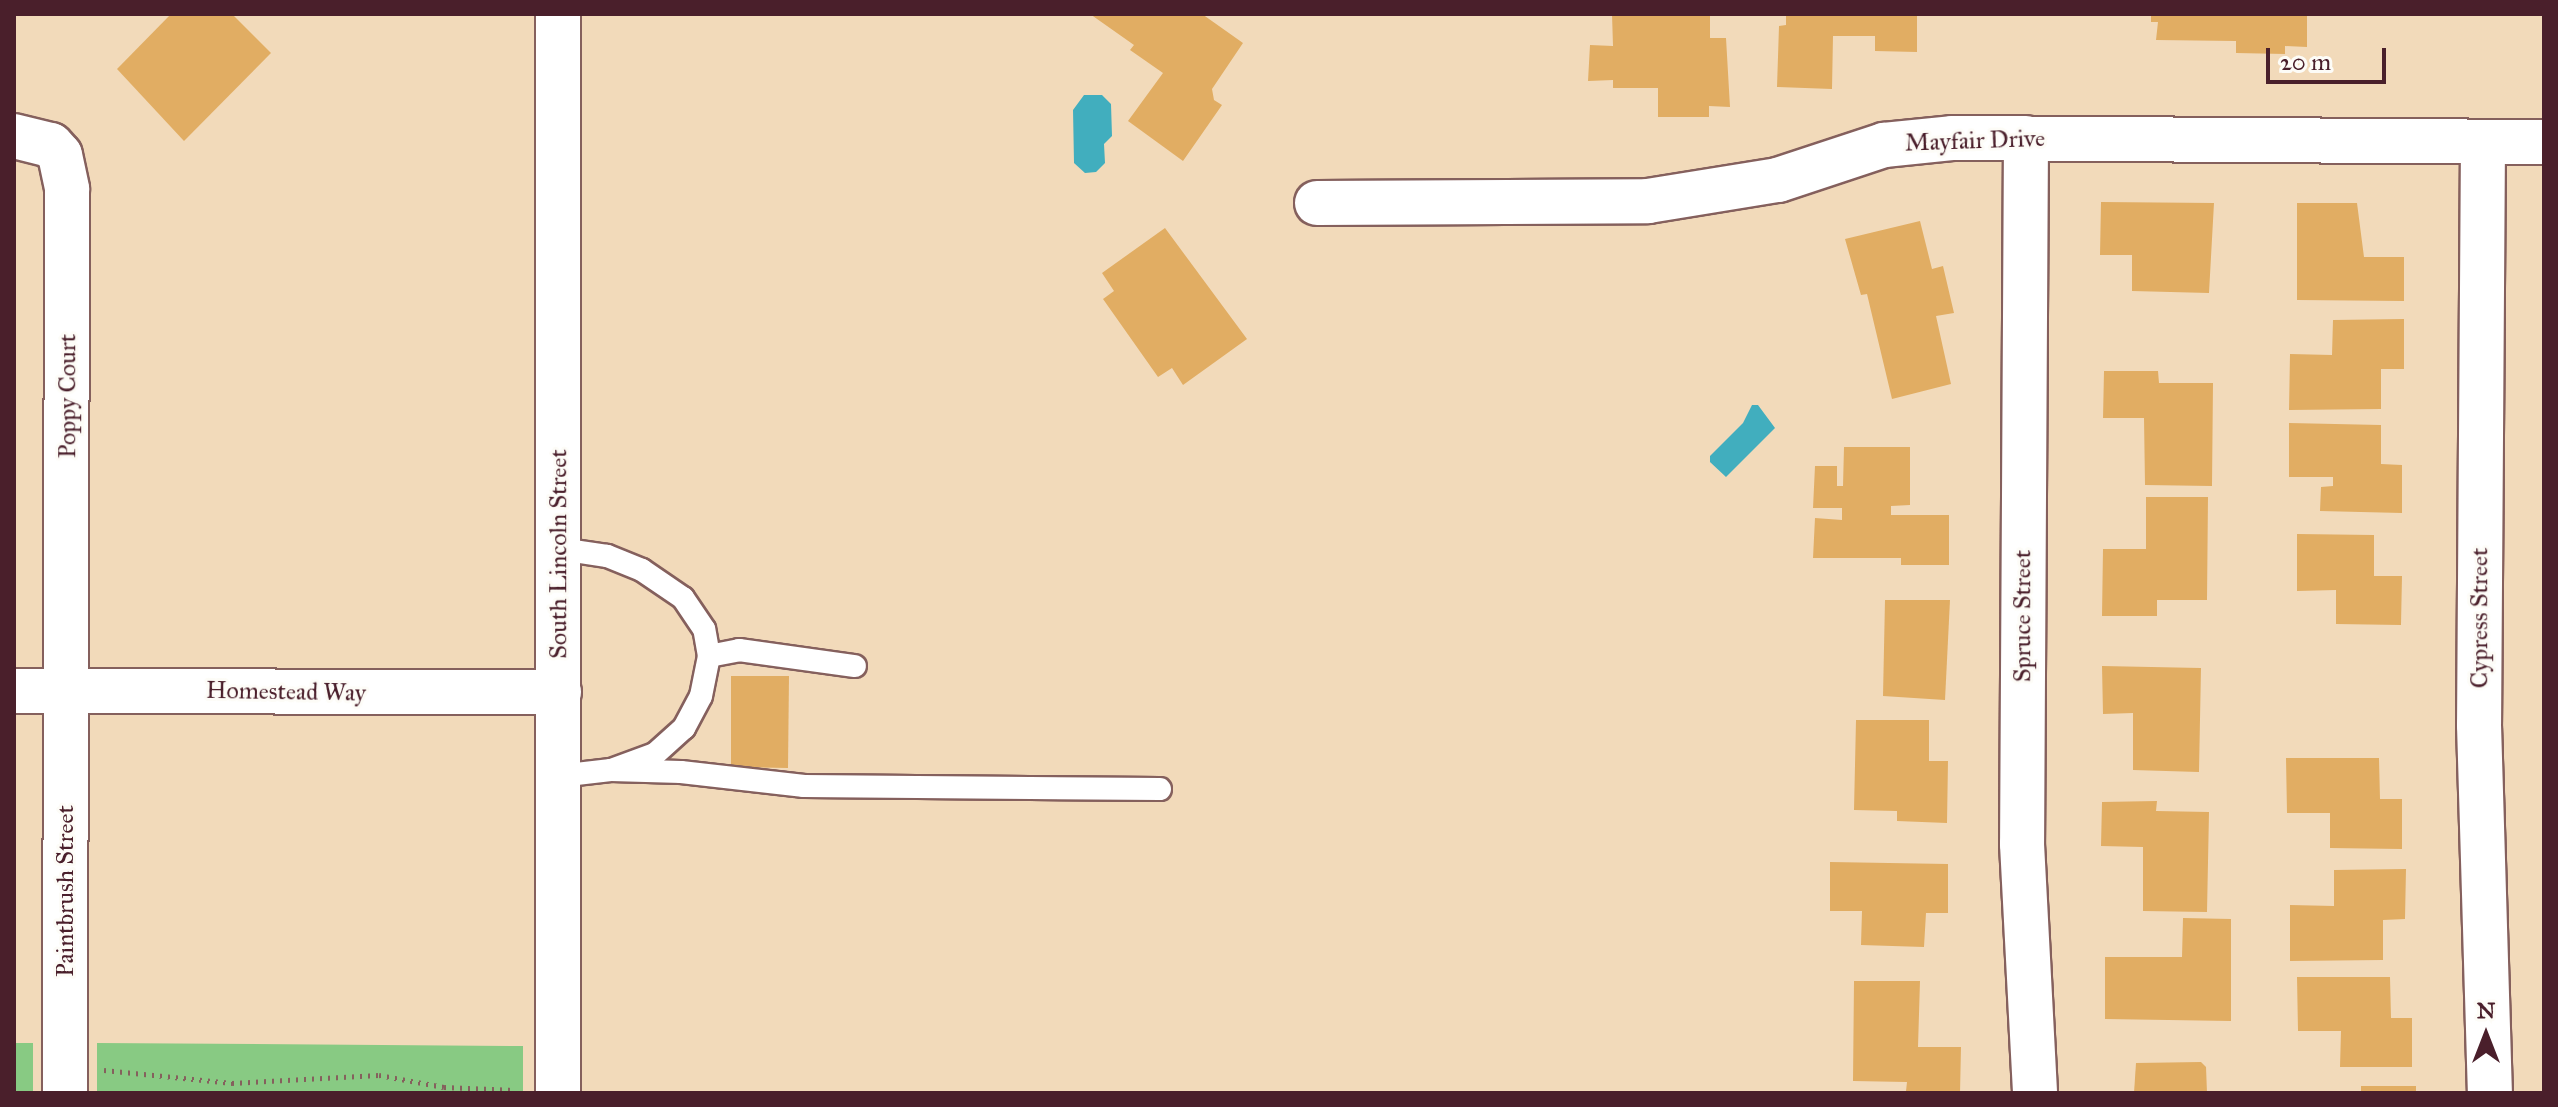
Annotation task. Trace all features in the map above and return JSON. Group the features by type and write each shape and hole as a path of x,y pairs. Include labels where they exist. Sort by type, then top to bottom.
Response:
{"street":[{"name":"South Lincoln Street","path":"558,14 558,1093"},
{"name":"Poppy Court","path":"14,136 51,145 60,155 67,189 68,690"},
{"name":"Mayfair Drive","path":"1317,203 1648,201 1778,180 1884,145 2026,138 2544,142"},
{"name":"Spruce Street","path":"2026,138 2022,844 2035,1093"},
{"name":"Cypress Street","path":"2483,142 2479,725 2490,1093"},
{"name":"Paintbrush Street","path":"68,690 82,1082"},
{"name":"Homestead Way","path":"14,691 559,692"}],"lane":[{"path":"560,549 630,565 683,598 704,629 709,656 701,696 684,728 655,754 611,770"},
{"path":"709,656 739,650 855,666"},
{"path":"559,776 611,770 681,772 804,786 1160,789"}],"path":[{"path":"82,1082 149,1071 232,1083 379,1075 444,1087 515,1090"}],"green space":[{"path":"14,1043 33,1043 33,1093 14,1093"},
{"path":"97,1043 523,1046 523,1093 97,1093"}],"water":[{"path":"1084,95 1102,95 1111,104 1112,136 1104,144 1105,163 1096,172 1085,173 1074,163 1073,110"},
{"path":"1752,405 1758,405 1775,428 1726,477 1710,462 1710,456 1743,423"}],"building":[{"path":"171,14 232,14 271,53 184,141 117,69"},
{"path":"1090,14 1202,14 1243,43 1212,89 1214,100 1222,105 1183,161 1128,121 1163,73 1130,50 1134,45"},
{"path":"1612,14 1710,14 1710,38 1726,38 1730,107 1709,106 1709,117 1658,117 1658,88 1613,88 1613,80 1588,81 1590,45 1613,46"},
{"path":"1786,14 1917,14 1917,52 1875,51 1875,36 1833,36 1832,89 1777,87 1779,26 1786,25"},
{"path":"2151,14 2307,14 2307,47 2285,46 2285,54 2236,53 2236,41 2156,40 2158,22 2151,22"},
{"path":"2101,202 2214,203 2209,293 2132,291 2132,255 2100,255"},
{"path":"2297,203 2357,203 2364,257 2404,257 2404,301 2297,300"},
{"path":"1920,221 1932,269 1943,266 1954,313 1936,316 1951,384 1892,399 1867,294 1861,295 1845,239"},
{"path":"1165,228 1247,339 1183,385 1172,368 1158,377 1103,299 1114,291 1102,273"},
{"path":"2404,319 2404,369 2381,369 2381,409 2289,410 2290,354 2332,355 2333,320"},
{"path":"2104,371 2158,371 2159,383 2213,383 2212,486 2145,485 2144,418 2103,418"},
{"path":"2289,423 2381,425 2381,464 2402,465 2402,513 2320,511 2321,487 2333,486 2333,477 2289,477"},
{"path":"1844,447 1910,447 1910,505 1891,506 1891,515 1949,515 1949,565 1901,565 1901,558 1813,558 1815,518 1842,520 1842,508 1813,508 1815,466 1837,466 1837,486 1843,486"},
{"path":"2146,497 2208,497 2207,600 2157,600 2157,616 2102,616 2103,549 2146,549"},
{"path":"2297,534 2374,535 2374,576 2402,576 2401,625 2336,624 2336,590 2297,591"},
{"path":"1885,600 1950,600 1945,700 1883,696"},
{"path":"2102,666 2201,668 2199,772 2133,770 2133,713 2103,714"},
{"path":"731,676 789,676 788,768 731,767"},
{"path":"1856,720 1929,720 1929,761 1948,761 1947,823 1897,821 1897,811 1854,810"},
{"path":"2286,758 2379,758 2380,799 2402,799 2402,849 2330,848 2330,813 2287,813"},
{"path":"2157,801 2156,811 2209,812 2207,912 2143,911 2143,847 2101,846 2102,802"},
{"path":"1830,862 1948,864 1948,913 1926,913 1924,947 1861,945 1862,911 1830,911"},
{"path":"2406,869 2405,919 2383,920 2383,960 2290,961 2290,905 2334,906 2334,870"},
{"path":"2183,918 2231,919 2231,1021 2105,1019 2105,957 2182,957"},
{"path":"2297,977 2390,977 2391,1018 2412,1018 2412,1067 2340,1067 2341,1031 2298,1031"},
{"path":"1854,981 1920,981 1918,1047 1961,1047 1960,1093 1906,1091 1907,1082 1853,1081"},
{"path":"2201,1062 2206,1067 2207,1093 2134,1093 2136,1063"},
{"path":"2361,1086 2416,1086 2416,1093 2361,1093"}]}
